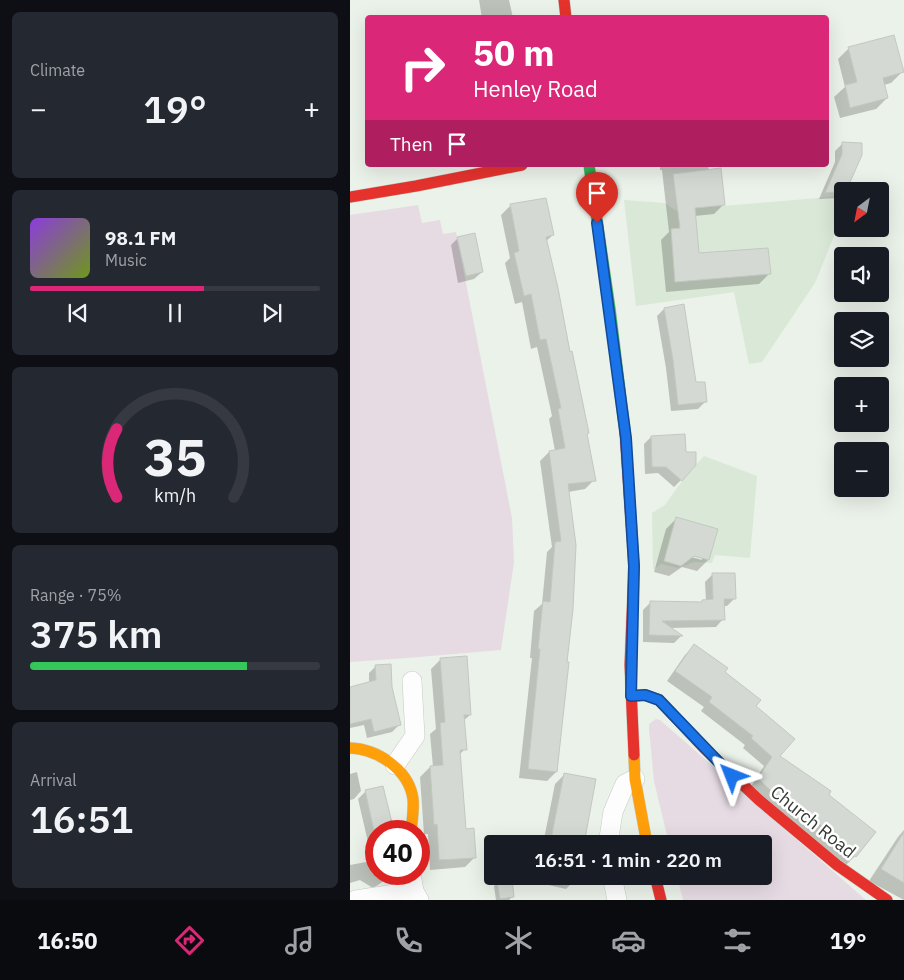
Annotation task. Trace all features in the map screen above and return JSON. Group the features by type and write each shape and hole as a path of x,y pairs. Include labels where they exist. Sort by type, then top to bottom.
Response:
{"street":[{"path":"564,0 566,15"},
{"path":"350,196 416,186 512,167"},
{"path":"589,167 626,438 634,566 631,696 635,779 645,835"},
{"path":"395,765 415,736 412,682"},
{"name":"Church Road","path":"631,696 645,695 659,700 704,748 759,800 837,865 887,900"},
{"path":"350,748 371,753 395,765 413,799 412,820"},
{"path":"609,835 613,812 625,784 635,779"},
{"path":"614,885 617,900"},
{"path":"657,885 661,900"},
{"path":"356,900 415,888"}],"shaded area":[{"path":"834,197 834,236 815,283 762,362 749,364 734,292 636,306 624,200 665,203 675,210"},
{"path":"418,205 422,223 440,220 443,234 456,232 512,518 514,562 501,650 350,662 350,215"},
{"path":"704,456 757,476 750,558 715,555 712,563 694,562 678,568 661,564 653,570 652,513 665,505 682,481"},
{"path":"656,719 660,720 866,900 683,900 679,885 772,885 772,835 667,835 654,781 649,724"}],"building":[{"path":"894,35 904,72 883,78 888,98 850,108 845,85 857,82 848,47"},
{"path":"842,142 862,143 862,155 850,182 834,182 834,192 825,193 842,154"},
{"path":"721,168 725,205 695,208 699,253 768,248 771,274 675,282 671,229 680,228 673,174"},
{"path":"546,198 554,235 546,237 589,433 587,434 596,481 568,484 576,545 573,609 567,662 569,662 557,772 528,769 543,601 550,602 555,542 561,541 549,451 565,448 558,409 561,408 546,339 540,340 531,294 524,296 514,253 519,251 510,204"},
{"path":"475,233 483,272 466,276 457,237"},
{"path":"684,304 696,382 705,382 707,402 678,405 664,308"},
{"path":"685,434 686,452 696,452 696,465 682,481 666,467 652,467 651,436"},
{"path":"676,517 718,529 709,560 694,556 681,566 664,561"},
{"path":"712,573 735,573 736,599 724,599 725,620 662,621 683,636 649,635 650,601 702,602 702,600 713,599"},
{"path":"694,644 728,668 725,672 761,700 756,706 795,739 780,756 831,791 829,795 876,832 856,857 823,831 825,828 773,793 758,778 772,757 751,738 753,736 709,702 712,697 675,671"},
{"path":"467,656 471,715 464,715 467,750 460,750 466,829 474,828 476,858 439,860 437,824 434,825 430,766 443,765 440,723 445,722 440,658"},
{"path":"391,664 392,687 401,725 374,732 371,719 350,724 350,687 376,680 375,665"},
{"path":"564,773 596,779 586,835 552,835"},
{"path":"383,786 391,820 372,820 365,790"},
{"path":"904,832 904,883 881,869"},
{"path":"498,885 513,885 514,897 500,899"}],"traffic: fast":[{"path":"589,167 610,309 625,432"}],"traffic: slow":[{"path":"350,748 371,752 399,770 410,789 413,799 412,820"},
{"path":"634,755 635,779 645,835"}],"traffic: jam":[{"path":"564,0 566,15"},
{"path":"350,197 512,167"},
{"path":"625,432 634,566 630,665 634,755"},
{"path":"631,696 645,695 659,700 704,748 759,800 837,865 887,900"},
{"path":"657,885 661,900"}],"route":[{"path":"597,223 626,438 634,566 630,665 631,696 653,696 659,700 732,776"}]}
